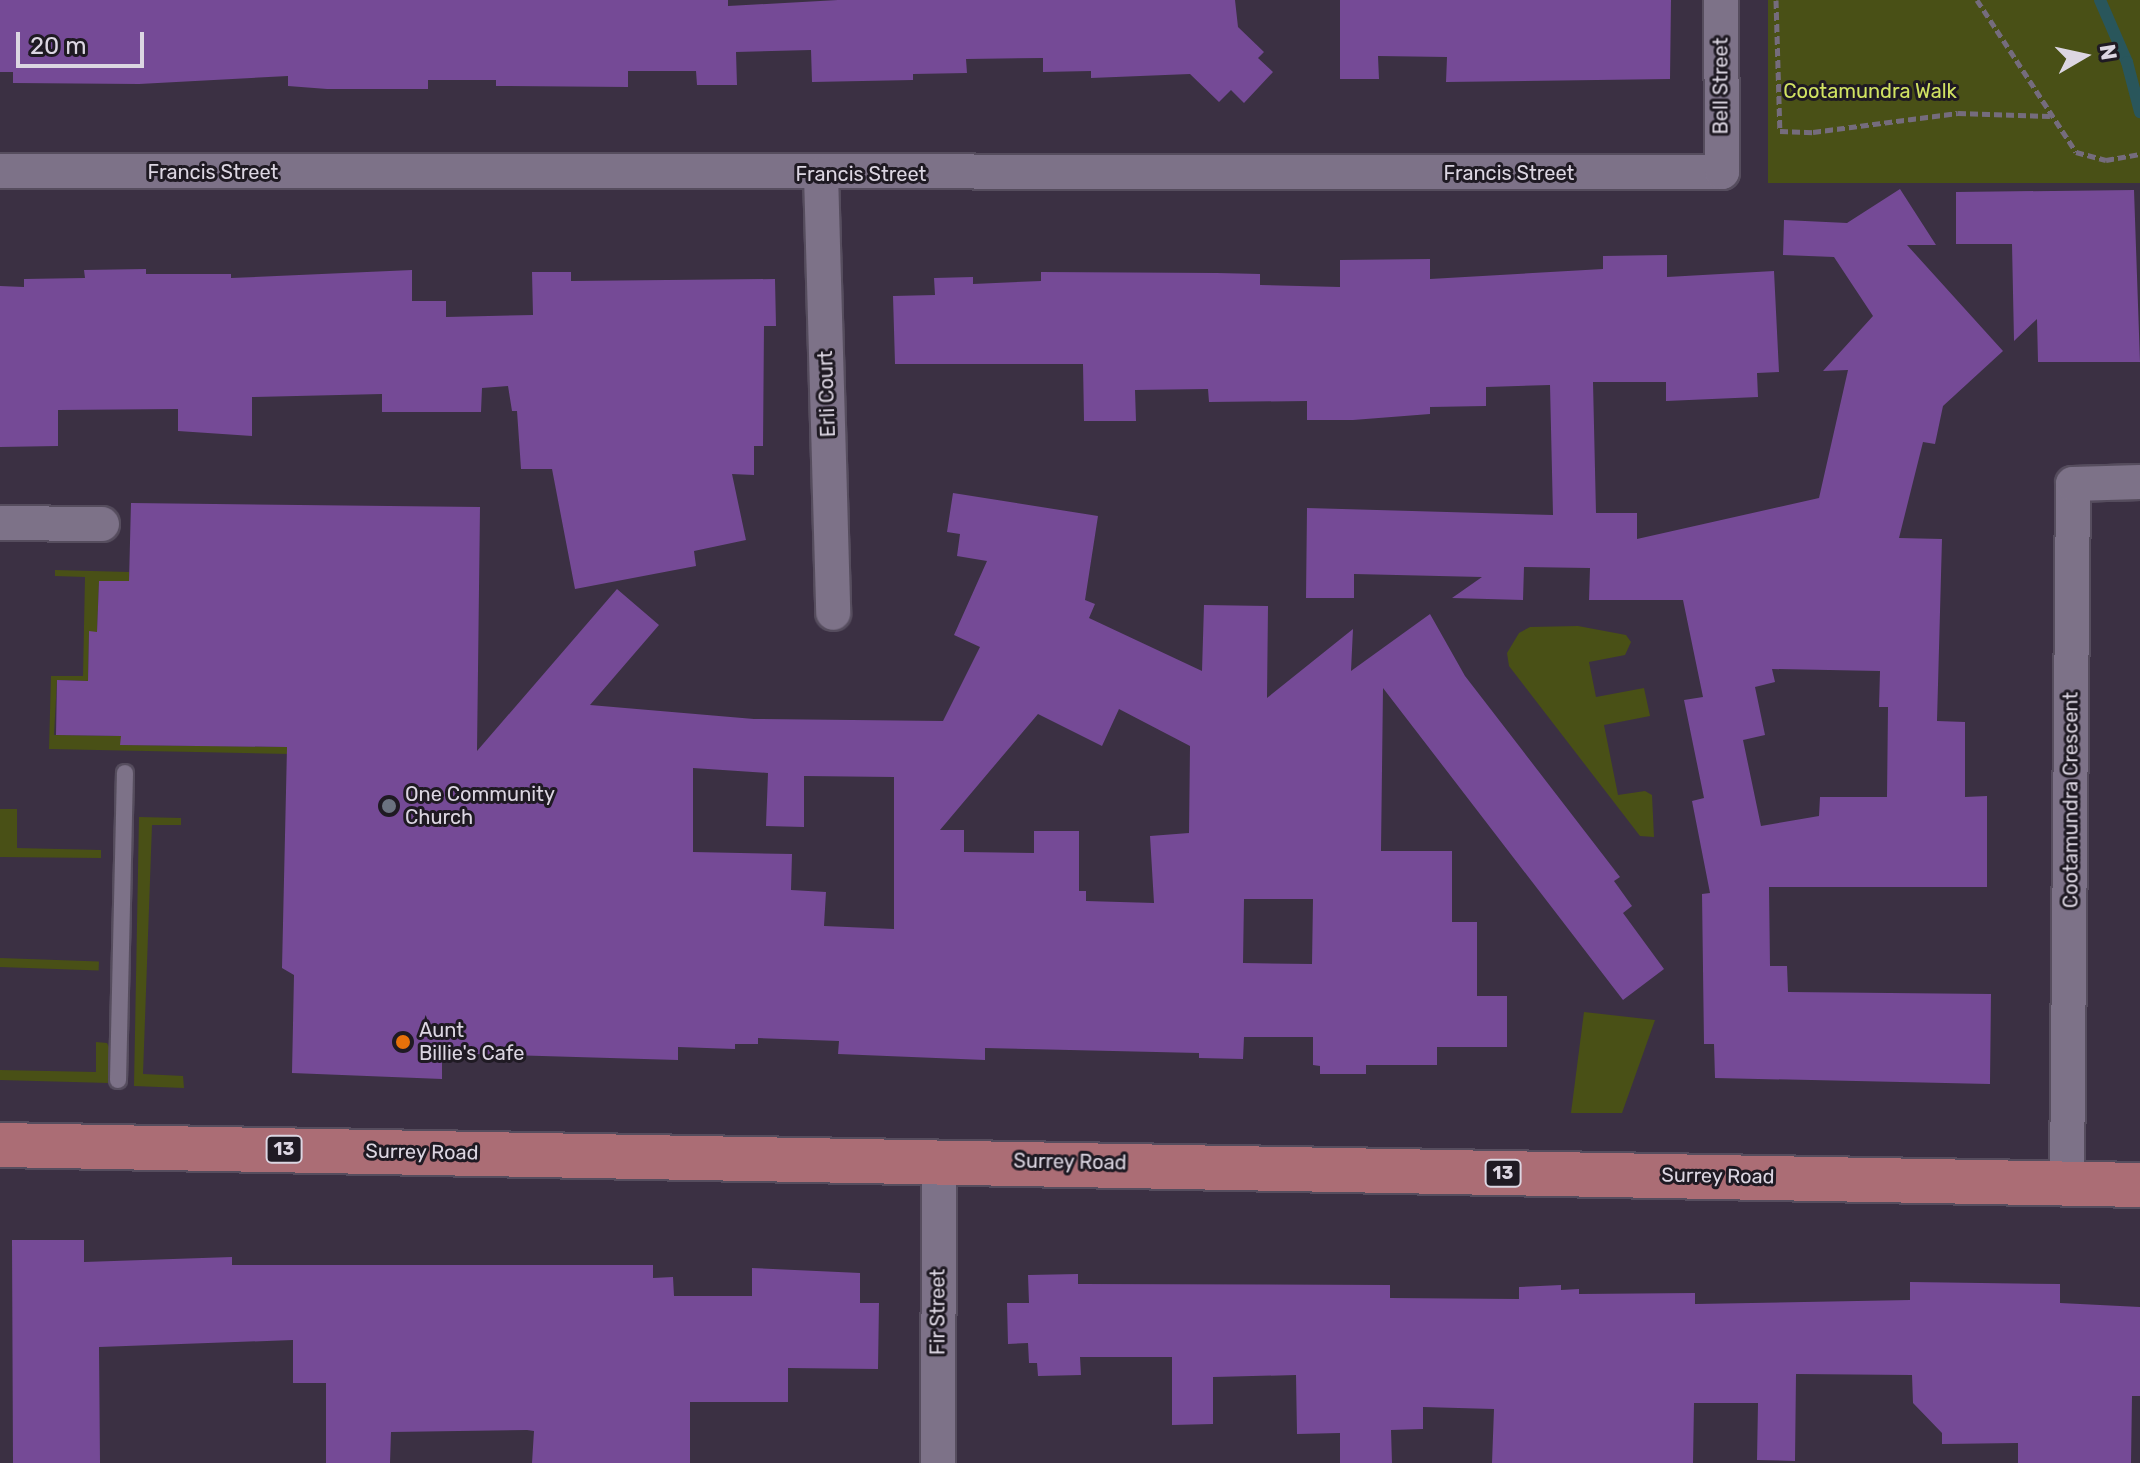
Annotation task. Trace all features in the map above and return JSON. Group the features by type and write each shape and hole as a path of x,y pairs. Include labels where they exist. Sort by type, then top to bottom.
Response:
{"main road":[{"name":"Surrey Road","path":"0,1145 2140,1185"}],"street":[{"name":"Bell Street","path":"1721,0 1722,172"},
{"name":"Francis Street","path":"0,171 821,174 1722,172"},
{"name":"Erli Court","path":"821,174 833,613"},
{"name":"Cootamundra Crescent","path":"2067,1183 2073,484 2140,482"},
{"path":"0,523 102,524"},
{"name":"Fir Street","path":"938,1463 939,1161"}],"lane":[{"path":"118,1080 125,773"}],"path":[{"path":"1776,0 1780,131 1813,132 1958,113 2050,116"},
{"path":"1977,0 2076,152 2106,160 2140,154"}],"green space":[{"name":"Cootamundra Walk","path":"1768,0 2140,0 2140,183 1768,183"},
{"path":"55,570 129,572 129,581 99,582 97,632 89,632 88,681 57,680 54,735 121,736 121,745 298,747 290,754 49,749 51,676 83,676 85,577 55,576"},
{"path":"1578,626 1626,635 1631,642 1625,655 1589,662 1596,697 1644,688 1650,716 1604,725 1618,795 1645,791 1652,795 1654,837 1640,836 1509,666 1507,653 1519,633 1530,627"},
{"path":"0,809 17,809 17,848 101,850 101,858 0,857"},
{"path":"139,817 181,818 181,825 152,825 143,1074 183,1076 184,1088 134,1086"},
{"path":"0,958 99,961 99,970 0,967"},
{"path":"1584,1012 1655,1020 1622,1113 1571,1113"},
{"path":"96,1042 107,1043 110,1049 109,1083 0,1080 0,1070 96,1072"}],"building":[{"path":"0,0 728,0 728,6 838,0 1235,0 1238,27 1264,52 1258,58 1273,72 1244,103 1231,90 1219,102 1190,74 1091,78 1091,71 1043,72 1043,58 966,59 967,73 913,74 913,80 812,82 811,50 736,52 737,85 697,85 696,71 628,71 628,87 496,86 496,80 428,80 428,89 327,89 288,86 288,76 139,84 13,83 13,72 0,72"},
{"path":"1340,0 1671,0 1670,79 1446,82 1447,57 1378,56 1379,79 1340,79"},
{"path":"1900,189 1936,245 1907,245 2003,351 1943,406 1935,444 1923,442 1899,538 1942,539 1937,721 1965,722 1965,797 1987,796 1987,887 1769,887 1770,966 1787,966 1788,992 1991,994 1990,1084 1715,1078 1714,1044 1704,1044 1702,894 1710,893 1692,801 1704,798 1684,700 1703,697 1683,600 1589,600 1590,568 1524,567 1523,600 1452,598 1482,577 1354,574 1354,598 1306,598 1307,508 1553,515 1550,385 1486,387 1486,406 1430,407 1430,414 1353,420 1307,420 1307,401 1209,402 1208,389 1135,390 1136,421 1084,421 1083,364 895,364 893,296 935,295 934,278 973,277 973,284 1041,281 1041,272 1217,273 1260,274 1260,285 1340,287 1340,260 1430,259 1430,279 1603,269 1603,256 1667,255 1667,277 1774,271 1779,372 1757,373 1758,397 1666,401 1666,382 1593,382 1596,513 1637,513 1637,539 1819,498 1848,370 1823,371 1873,316 1834,257 1783,255 1784,220 1847,223","holes":["1772,669 1880,671 1879,707 1888,707 1887,797 1820,797 1819,816 1761,826 1743,740 1765,735 1755,687 1775,682"]},
{"path":"2134,190 2140,362 2038,362 2037,319 2014,341 2012,244 1956,244 1956,192"},
{"path":"146,269 146,274 231,274 231,278 412,270 412,301 446,301 446,317 533,315 532,272 571,272 571,281 775,279 776,326 764,326 763,446 754,446 754,475 732,474 746,540 694,551 696,566 575,589 552,469 521,469 517,411 512,411 508,386 482,388 481,412 382,412 382,394 252,397 252,436 178,431 178,409 58,410 58,446 0,447 0,286 24,287 24,279 85,278 84,270"},
{"path":"953,493 1098,516 1085,600 1095,604 1089,618 1202,671 1204,605 1268,606 1267,698 1353,629 1351,671 1430,614 1465,676 1620,877 1614,881 1632,906 1623,913 1664,969 1623,1000 1383,688 1381,851 1452,851 1452,922 1477,922 1477,996 1507,996 1507,1047 1437,1047 1437,1065 1366,1065 1366,1074 1320,1074 1320,1066 1313,1065 1313,1037 1244,1037 1243,1059 1199,1058 1199,1053 985,1048 985,1060 838,1054 839,1041 758,1038 758,1044 735,1044 735,1049 678,1047 678,1060 442,1053 442,1079 292,1073 294,975 282,968 287,747 120,745 121,736 56,735 57,680 88,681 89,631 97,632 99,581 129,581 131,503 480,507 477,751 617,589 659,625 590,705 754,719 943,721 980,647 954,635 987,561 957,556 960,534 947,532","holes":["1119,709 1190,746 1189,833 1150,836 1154,903 1086,901 1086,891 1079,891 1079,831 1034,831 1034,853 964,852 964,830 940,830 1038,714 1102,746","693,768 768,773 766,826 804,827 804,776 894,777 894,929 824,926 826,892 791,890 792,854 693,852","1244,899 1313,899 1312,964 1243,963"]},
{"path":"12,1240 84,1240 84,1262 232,1257 232,1265 653,1265 653,1278 673,1277 674,1296 752,1296 752,1268 860,1273 860,1303 879,1303 878,1369 788,1368 788,1402 690,1402 690,1463 532,1463 534,1431 527,1430 391,1432 390,1463 326,1463 326,1383 293,1383 293,1340 99,1347 100,1463 13,1463"},
{"path":"1078,1274 1078,1284 1390,1285 1390,1298 1519,1299 1519,1287 1561,1285 1561,1290 1579,1289 1579,1294 1695,1293 1695,1304 1910,1300 1910,1282 2060,1284 2060,1303 2140,1307 2140,1396 2132,1396 2131,1463 2018,1463 2018,1443 1942,1444 1942,1433 1913,1403 1912,1375 1796,1374 1795,1461 1757,1460 1758,1403 1694,1403 1693,1463 1492,1463 1494,1409 1423,1407 1423,1429 1391,1430 1392,1463 1340,1463 1340,1433 1297,1434 1296,1375 1213,1377 1213,1424 1172,1425 1172,1357 1080,1357 1081,1375 1038,1376 1037,1363 1029,1363 1028,1343 1008,1344 1007,1303 1029,1303 1028,1275"}],"waterway":[{"path":"2100,0 2127,62 2140,112"}],"place":[{"name":"One Community Church","path":"389,806"},
{"name":"Aunt Billie's Cafe","path":"403,1042"}]}
